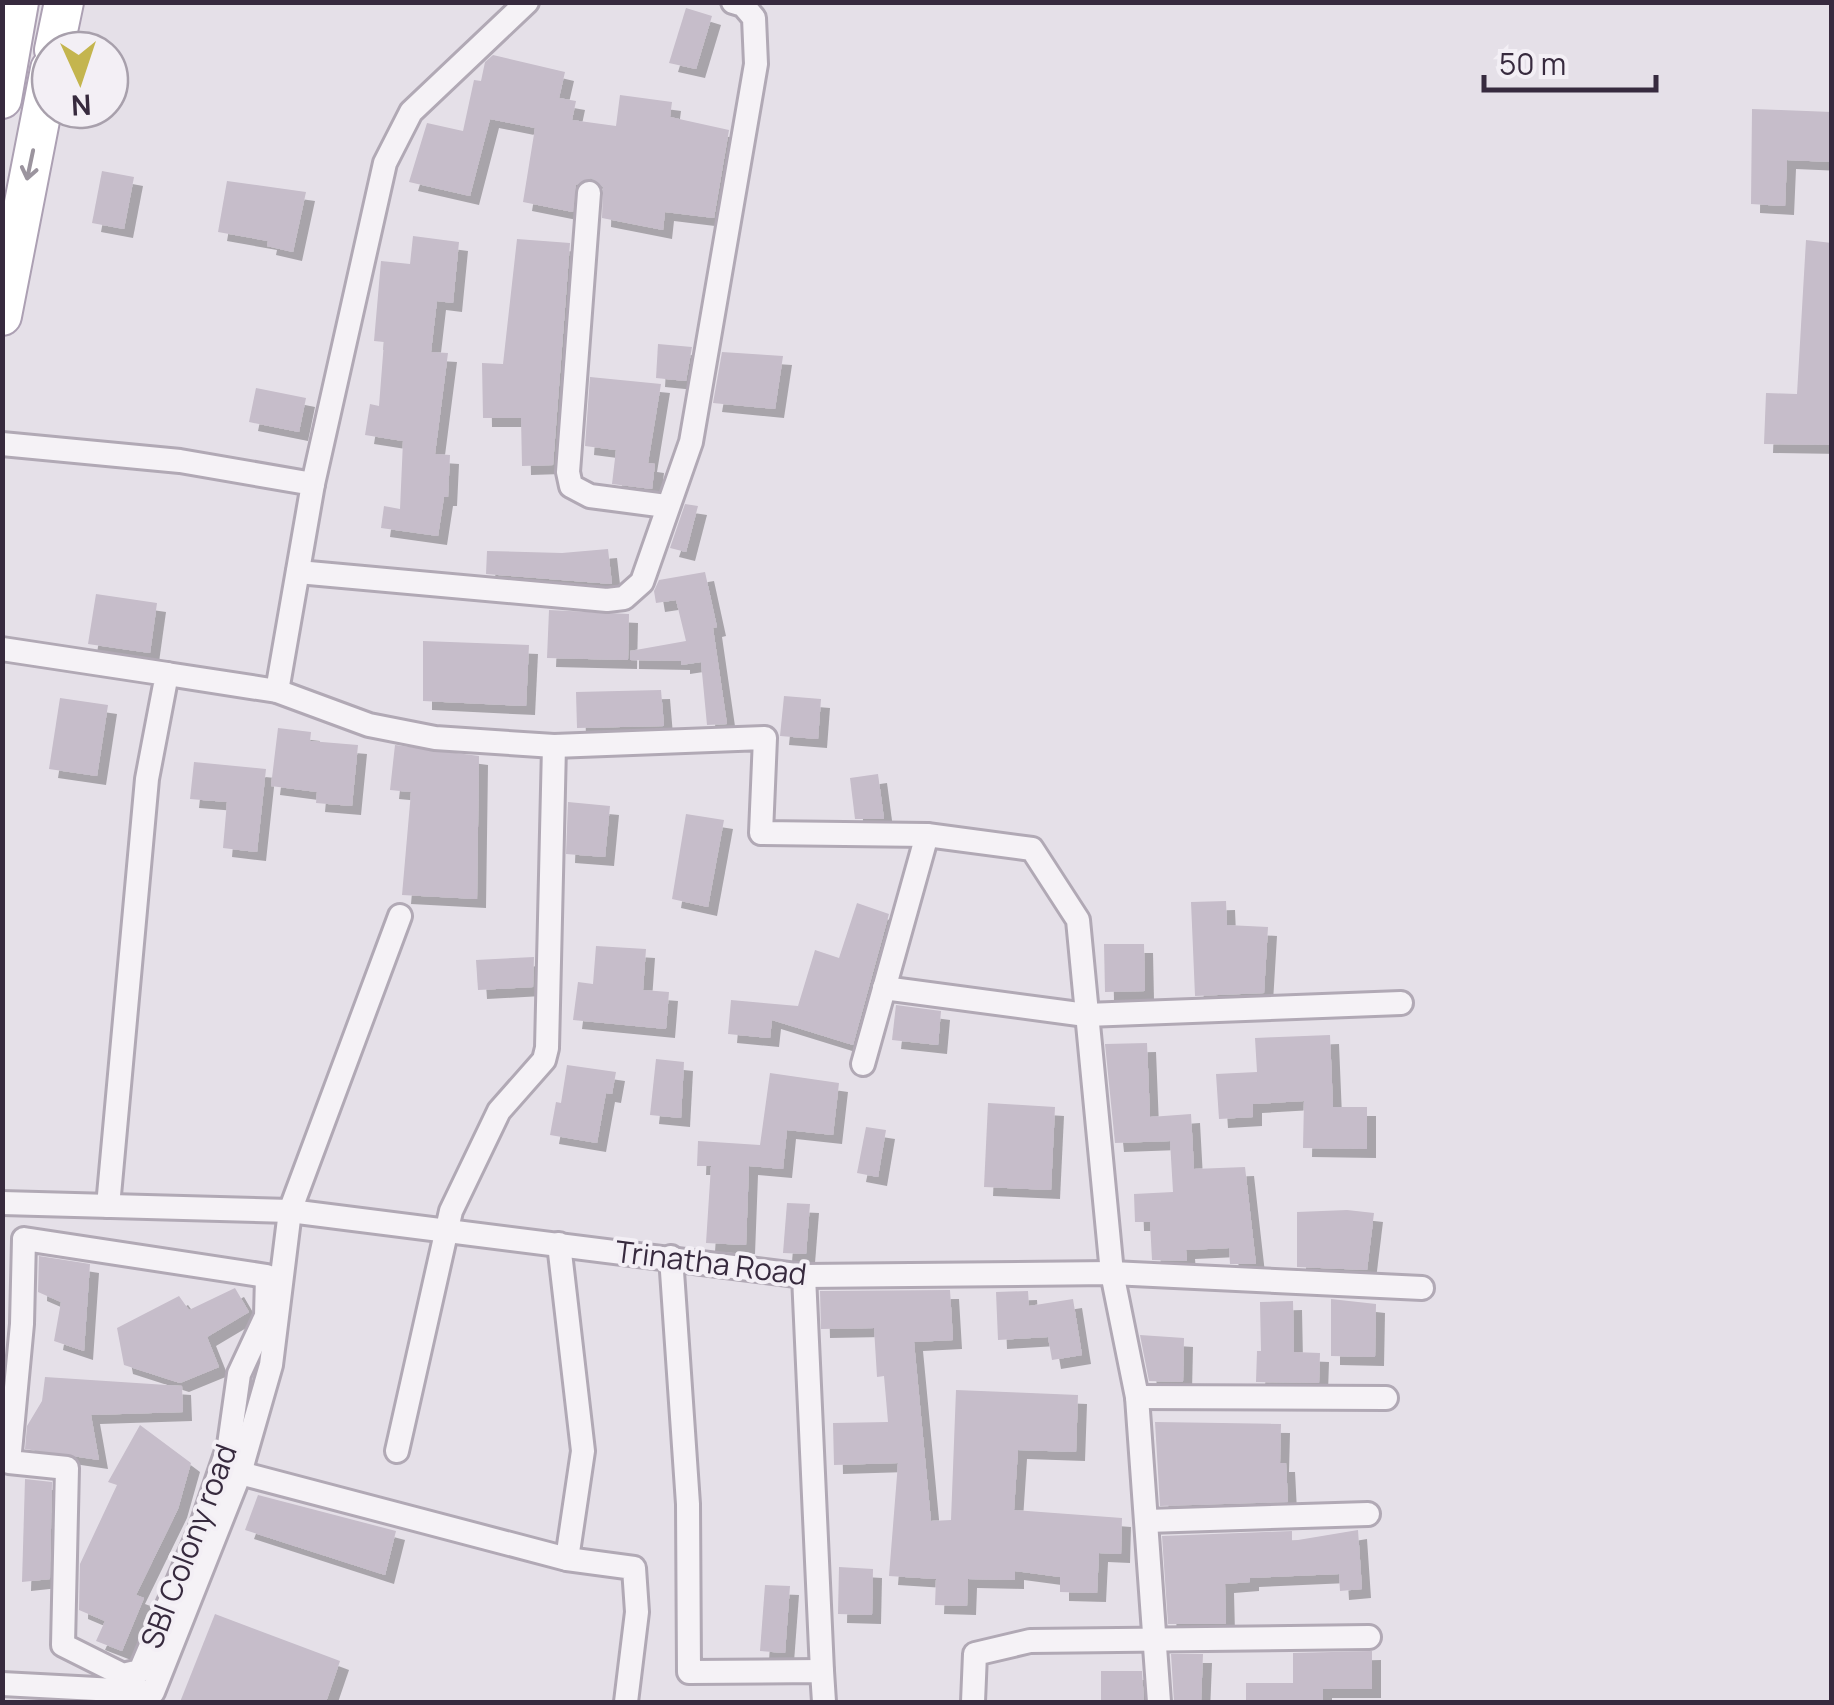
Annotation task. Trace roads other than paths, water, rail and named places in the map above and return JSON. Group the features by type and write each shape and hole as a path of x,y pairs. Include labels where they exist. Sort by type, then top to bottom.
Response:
{"main road":[{"path":"2,99 19,2"},
{"path":"58,30 64,2"},
{"path":"2,316 38,130"}],"street":[{"path":"277,691 312,484 385,163 398,129 410,112 528,2"},
{"path":"298,572 624,598 642,582 691,442 756,64 754,18 743,5 733,2"},
{"path":"589,193 568,472 571,486 590,496 666,506"},
{"path":"2,444 180,460 312,484"},
{"path":"2,649 277,691 398,732 554,746 765,738 761,833 927,835 1032,849 1078,920 1112,1272 1136,1396 1158,1702"},
{"path":"108,1206 147,779 167,674"},
{"path":"398,1451 447,1230 459,1193 499,1111 544,1060 554,746"},
{"path":"863,1064 927,835"},
{"path":"2,1684 153,1692 240,1473 271,1365 290,1211 400,916"},
{"path":"884,988 1086,1015 1401,1003"},
{"name":"Trinatha Road","path":"2,1203 290,1211 804,1276 1112,1272 1422,1288"},
{"name":"SBI Colony road","path":"24,1238 268,1276 266,1316 239,1374 229,1445 200,1530 140,1671 123,1675 63,1646 67,1468 9,1462 9,1369 24,1238"},
{"path":"559,1244 583,1451 567,1560"},
{"path":"671,1258 688,1504 689,1672 822,1671"},
{"path":"804,1276 824,1702"},
{"path":"1136,1396 1386,1398"},
{"path":"240,1473 567,1560 634,1568 637,1612 626,1702"},
{"path":"1147,1521 1368,1514"},
{"path":"973,1702 975,1654 1030,1640 1155,1642 1369,1637"}]}
